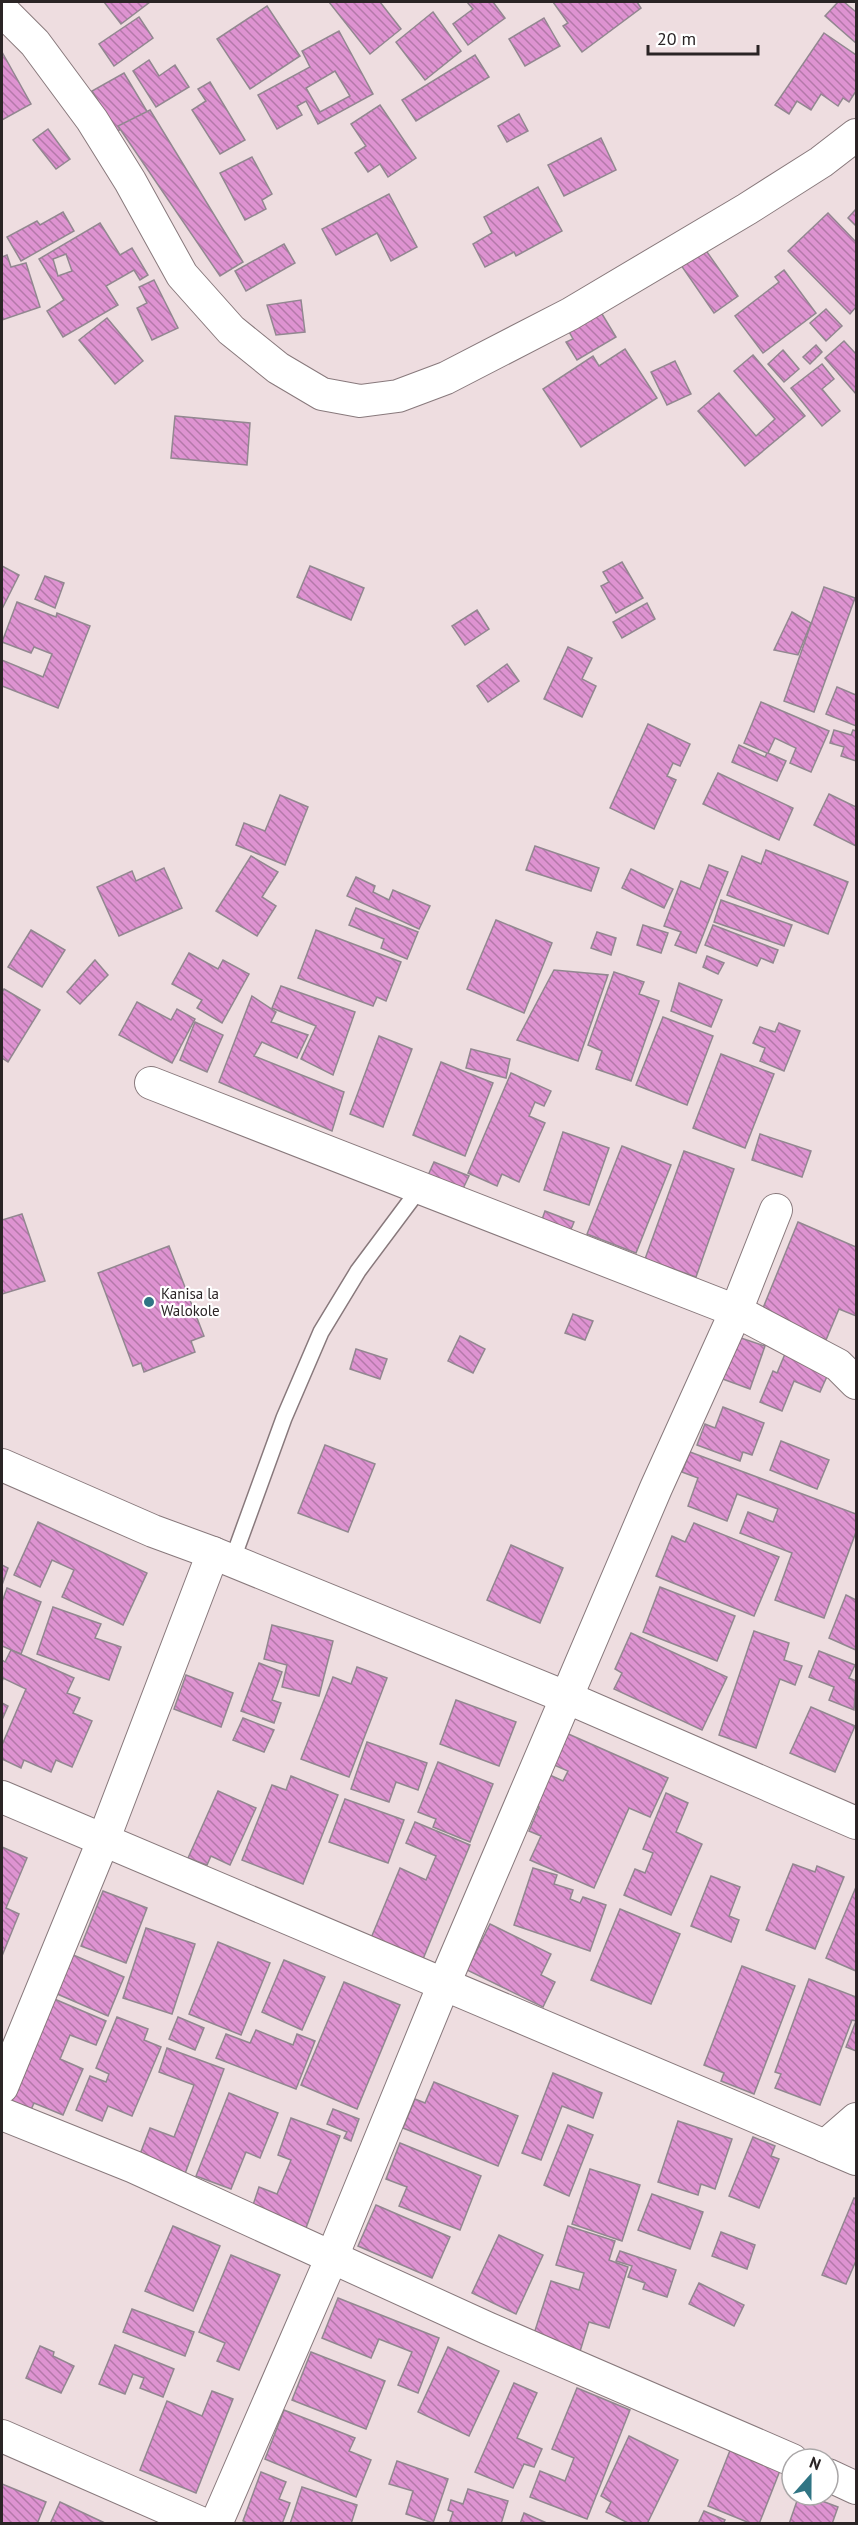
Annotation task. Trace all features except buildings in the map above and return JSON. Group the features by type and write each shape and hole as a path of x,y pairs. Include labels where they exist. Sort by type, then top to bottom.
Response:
{"street":[{"path":"2,10 35,43 92,120 130,181 183,275 231,330 278,368 322,394 360,401 398,396 446,378 570,314 747,209 821,162 856,135"},
{"path":"151,1083 736,1311 838,1365 856,1383"},
{"path":"216,2523 332,2257 444,1984 656,1488 736,1311 776,1210"},
{"path":"2,1465 153,1532 222,1557 568,1698 856,1823"},
{"path":"2,2088 222,1557"},
{"path":"2,1797 856,2159"},
{"path":"2,2114 134,2168 487,2328 780,2455"},
{"path":"825,2146 856,2119"},
{"path":"2,2436 203,2523"},
{"path":"840,2481 856,2488"}],"lane":[{"path":"222,1557 321,1332 358,1271 420,1188"}],"place":[{"name":"Kanisa la Walokole","path":"149,1302"}]}
